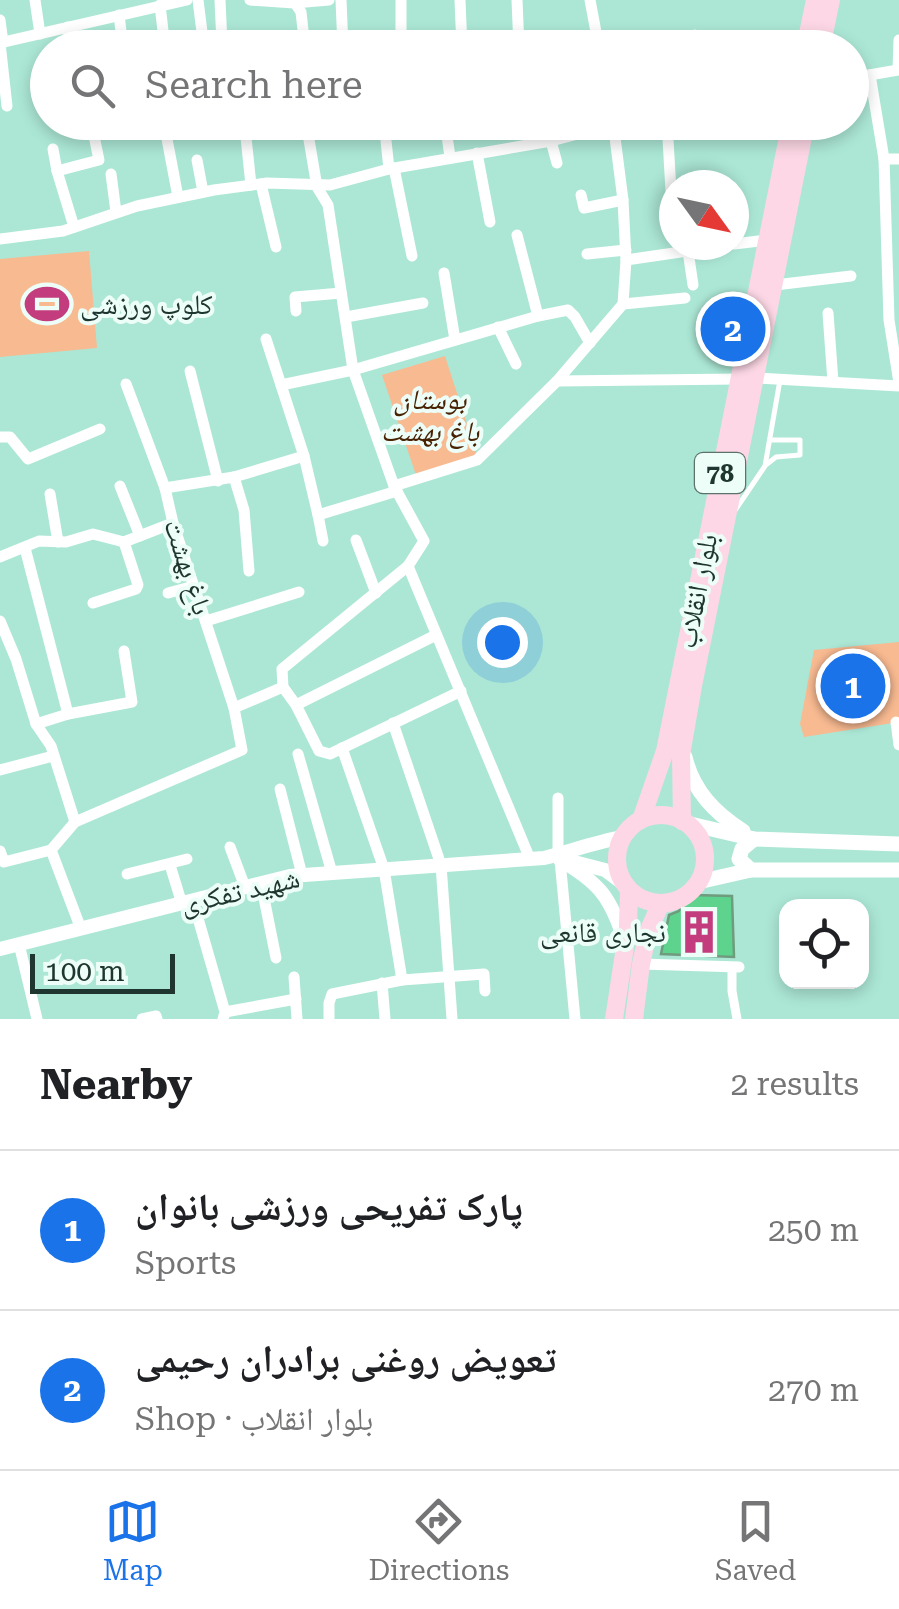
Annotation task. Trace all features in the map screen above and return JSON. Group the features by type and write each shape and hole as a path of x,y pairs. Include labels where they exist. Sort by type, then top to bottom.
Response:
{"main road":[{"path":"808,30 814,0"},
{"path":"825,30 831,0"},
{"name":"بلوار انقلاب","path":"789,170 790,140"},
{"name":"بلوار انقلاب","path":"640,820 665,752 748,378 775,285 782,206 800,140"},
{"name":"بلوار انقلاب","path":"684,822 680,782 683,747 729,520 767,240 782,206"},
{"path":"683,747 706,802 754,839"},
{"path":"656,780 662,790 670,791 680,782"},
{"path":"640,820 668,816 754,839 899,844"},
{"name":"78","path":"623,837 640,820"},
{"name":"78","path":"684,822 702,844 703,870 698,882"},
{"path":"614,1019 628,917 627,888 617,861 623,837"},
{"path":"751,870 739,859 742,849 754,839"},
{"path":"634,1019 640,964 660,905 678,900 698,882 751,870 899,870"},
{"path":"627,888 652,902 678,900"},
{"path":"628,917 639,910 654,918"}],"street":[{"path":"36,0 40,30"},
{"path":"59,30 154,4 187,0"},
{"path":"198,0 202,30"},
{"path":"220,0 221,30"},
{"path":"250,0 329,0"},
{"path":"341,0 343,30"},
{"path":"401,0 402,30"},
{"path":"460,0 461,30"},
{"path":"517,0 519,30"},
{"path":"590,0 596,30"},
{"path":"294,1 301,12 302,30"},
{"path":"154,4 160,30"},
{"path":"119,15 121,30"},
{"path":"0,20 7,106"},
{"path":"1,43 30,36"},
{"path":"557,381 748,378 899,384 890,320 884,159 870,74 899,70 899,40"},
{"path":"58,171 98,160 94,140"},
{"path":"166,140 178,197"},
{"path":"247,140 256,184 276,247"},
{"path":"309,140 318,186 328,205 353,370 395,488 424,541 408,566 282,669 283,687 319,751 330,754 460,691"},
{"path":"387,140 412,256"},
{"path":"448,140 450,158"},
{"path":"0,238 63,232 116,212 203,192 256,184 318,186 392,168 555,140"},
{"path":"318,514 477,460 557,381 623,304 626,254 619,140"},
{"path":"668,140 670,170"},
{"path":"551,141 557,164"},
{"path":"53,149 74,227"},
{"path":"476,153 490,222"},
{"path":"884,159 899,158"},
{"path":"197,160 203,192"},
{"path":"111,174 116,212"},
{"path":"581,195 584,208 624,200"},
{"path":"517,235 538,316"},
{"path":"749,243 767,240"},
{"path":"588,254 659,252"},
{"path":"689,260 693,285"},
{"path":"444,273 456,340"},
{"path":"775,285 852,276"},
{"path":"296,311 293,291 341,292"},
{"path":"623,304 685,298"},
{"path":"346,317 423,303"},
{"path":"280,385 353,370 568,310 590,344"},
{"path":"828,313 832,382"},
{"path":"498,327 516,364"},
{"path":"266,339 304,456 323,541"},
{"path":"190,371 218,481"},
{"path":"126,384 166,488"},
{"path":"0,437 10,437 28,459 100,429"},
{"name":"باغ بهشت","path":"75,822 237,754 244,746 173,524 166,488 218,481 304,456"},
{"path":"234,477 244,510 248,571"},
{"path":"120,486 140,536"},
{"path":"50,494 58,542"},
{"path":"0,557 39,541 58,542 93,534 124,542 173,524"},
{"path":"356,540 376,593"},
{"path":"93,602 136,589 124,542"},
{"path":"25,548 68,714"},
{"path":"408,566 460,691 548,858 575,1019"},
{"path":"168,593 194,586"},
{"path":"206,621 298,592"},
{"path":"0,621 36,724 47,736 75,822 52,850 1,859"},
{"path":"296,704 436,635"},
{"path":"36,724 132,702 124,650"},
{"path":"234,708 283,687"},
{"path":"896,722 899,746"},
{"path":"393,724 441,865 452,1019"},
{"path":"342,748 384,869 402,980"},
{"path":"298,754 332,873"},
{"path":"0,770 53,756"},
{"path":"280,790 302,875"},
{"path":"548,858 558,798"},
{"path":"548,858 594,842 623,837"},
{"path":"230,846 244,887"},
{"path":"52,850 81,928"},
{"path":"548,858 605,870 627,888"},
{"path":"548,858 599,886 612,904 625,942"},
{"name":"شهید تفکری","path":"0,949 302,875 548,858"},
{"path":"127,874 187,860"},
{"path":"170,865 187,903 224,1016 296,999"},
{"path":"261,883 276,958"},
{"path":"19,944 37,1019"},
{"path":"640,964 736,967 732,992 737,1019"},
{"path":"329,1019 332,994 382,983 484,974 486,990"},
{"path":"294,977 297,1019"},
{"path":"382,983 385,1019"},
{"path":"142,1019 157,1019"}],"lane":[{"path":"765,466 780,379"},
{"path":"729,520 765,466 776,457 800,455 800,440 772,440"}],"green space":[{"name":"کلوپ ورزشی","path":"89,251 97,348 0,357 0,259"},
{"name":"بوستان باغ بهشت","path":"445,356 477,455 416,475 382,375"},
{"path":"899,642 899,722 804,737 800,724 814,650"}],"building":[{"name":"نجاری قانعی","path":"693,895 732,896 734,957 661,954 669,915 679,911"}],"place":[{"name":"کلوپ ورزشی","path":"47,304"},
{"name":"تعویض روغنی برادران رحیمی","path":"733,329"},
{"name":"پارک تفریحی ورزشی بانوان","path":"853,686"},
{"name":"نجاری قانعی","path":"699,932"}]}
